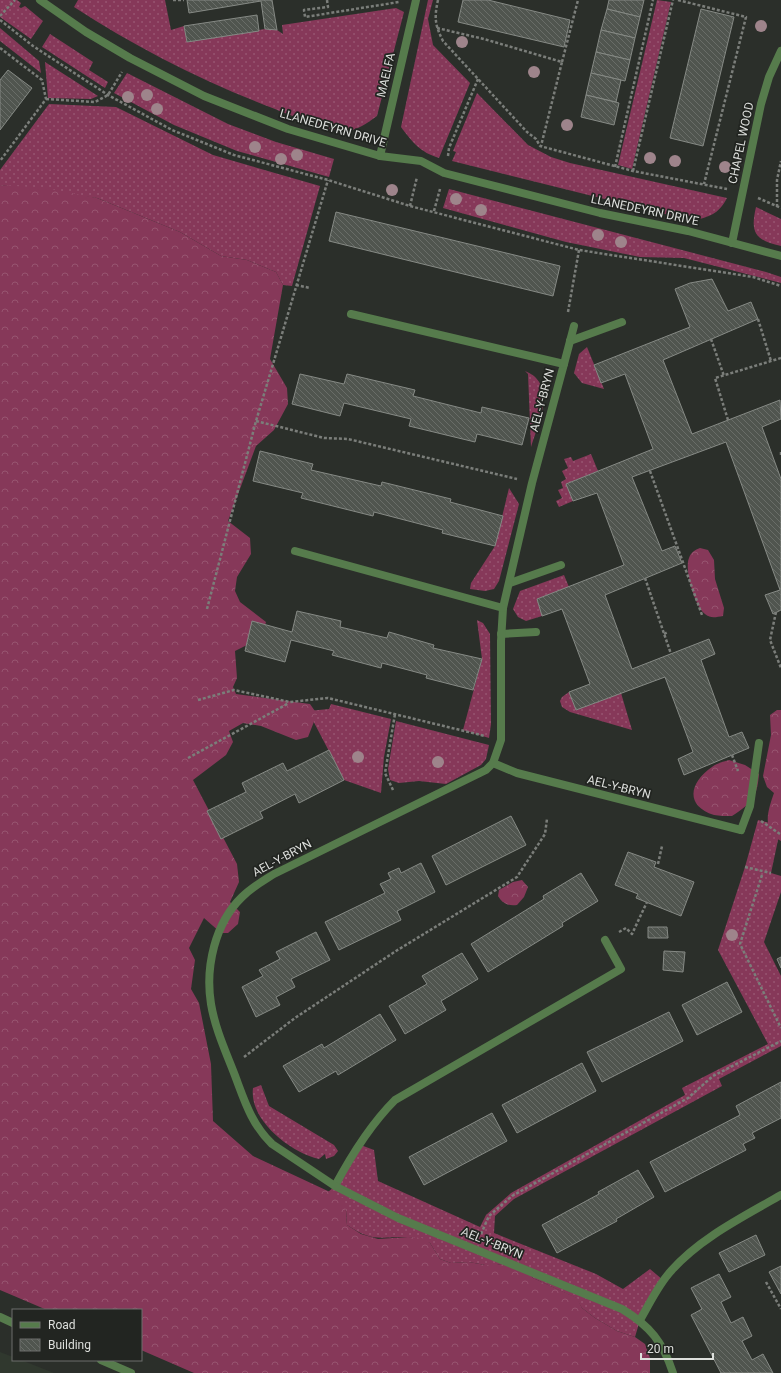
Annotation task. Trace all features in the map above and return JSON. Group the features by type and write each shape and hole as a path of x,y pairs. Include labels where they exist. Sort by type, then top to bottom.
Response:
{"street":[{"name":"LLANEDEYRN DRIVE","path":"40,0 86,32 130,58 204,96 238,111 288,129 380,156 421,161 444,173 600,213 688,231 781,256"},
{"name":"MAELFA","path":"380,156 416,1"},
{"name":"CHAPEL WOOD","path":"732,243 761,104 769,77 781,51"},
{"name":"AEL-Y-BRYN","path":"351,314 564,364 532,483 504,608 501,634 500,740 493,763 486,770 274,874 253,887 241,897 225,919 219,932 210,978 211,1003 215,1019 231,1066 250,1114 264,1136 289,1157 335,1186 398,1218 622,1309 650,1328 667,1355 673,1373"},
{"path":"570,341 622,322"},
{"path":"564,364 574,326"},
{"path":"295,551 504,608"},
{"path":"510,583 561,565"},
{"path":"501,634 536,632"},
{"name":"AEL-Y-BRYN","path":"493,763 517,773 741,830 750,806 759,743"},
{"path":"335,1186 358,1144 384,1111 395,1100 621,969 605,940"},
{"path":"640,1320 663,1280 681,1261 727,1226 781,1195"},
{"path":"0,1317 12,1323"},
{"path":"102,1361 131,1373"}],"path":[{"path":"0,16 15,0"},
{"path":"173,0 184,0"},
{"path":"327,0 328,8 304,10 305,17 399,2 416,1"},
{"path":"438,0 435,16 437,28 443,41 536,139 540,146 615,167 730,190"},
{"path":"540,146 578,0"},
{"path":"615,167 653,0"},
{"path":"633,171 673,0"},
{"path":"678,0 746,17 704,184"},
{"path":"0,20 33,46 108,95 172,130 234,155 328,180 410,206 434,211 579,250 753,277 781,286"},
{"path":"437,28 484,39 562,62"},
{"path":"0,48 42,80 46,100 0,161"},
{"path":"46,100 95,102 108,95 130,58"},
{"path":"434,211 449,148 478,79"},
{"path":"410,206 421,161"},
{"path":"777,207 777,180 781,161"},
{"path":"207,609 256,421 328,180"},
{"path":"758,197 781,208"},
{"path":"574,326 566,324 579,250"},
{"path":"296,285 310,288"},
{"path":"758,319 771,361"},
{"path":"711,339 724,376"},
{"path":"728,420 715,378 781,358"},
{"path":"256,421 324,438 348,439 532,483"},
{"path":"650,471 702,615"},
{"path":"645,578 671,654"},
{"path":"776,612 770,640 781,668"},
{"path":"664,634 668,632"},
{"path":"198,700 234,690 290,702 328,698 500,740"},
{"path":"188,758 290,702"},
{"path":"393,790 385,773 395,714"},
{"path":"231,1066 308,1009 396,951 517,877 545,834 547,819"},
{"path":"758,820 780,834"},
{"path":"658,864 662,846"},
{"path":"745,867 771,873"},
{"path":"762,875 740,944 781,1028"},
{"path":"605,940 626,928 632,934 647,902"},
{"path":"475,1249 488,1216 512,1196 688,1098 713,1076 781,1041"},
{"path":"766,1282 781,1309"}],"shaded area":[{"path":"0,1352 12,1357 12,1361 24,1361 54,1373 0,1373"}],"green space":[{"path":"0,0 17,0 21,3 19,7 21,8 25,6 43,21 31,39 0,17"},
{"path":"78,0 165,0 171,30 184,26 187,42 265,29 277,30 283,34 282,25 396,8 404,12 377,116 365,125 356,129 341,131 308,122 249,99 197,76 122,36 74,7"},
{"path":"428,0 433,0 428,19 433,45 470,83 439,158 432,156 417,146 401,127"},
{"path":"657,0 671,2 632,169 618,165"},
{"path":"0,28 39,61 41,73 0,41"},
{"path":"50,34 93,62 89,70 108,82 105,88 42,47"},
{"path":"45,62 98,96 91,99 48,98"},
{"path":"127,73 228,124 276,142 334,159 329,177 237,151 174,125 114,93"},
{"path":"477,93 528,145 551,157 570,163 727,198 724,204 713,214 693,221 452,161 456,152 453,151"},
{"path":"49,104 116,107 213,155 320,186 292,286 283,285 276,272 247,260 221,256 180,232 97,198 0,185 0,170"},
{"path":"0,185 45,188 97,198 180,232 221,256 247,260 276,272 283,285 270,359 287,388 288,404 274,430 256,446 228,521 250,538 251,554 237,577 235,591 240,602 266,622 261,638 235,651 237,678 233,687 236,694 310,704 317,714 308,737 296,740 261,726 243,723 229,731 233,742 226,755 193,780 237,864 239,882 230,902 240,912 238,924 228,933 221,933 204,918 189,948 195,960 191,989 199,1003 211,1064 213,1121 253,1156 345,1199 347,1225 361,1234 378,1239 408,1237 422,1238 430,1243 440,1259 451,1263 469,1262 485,1265 497,1265 514,1261 525,1267 533,1278 577,1298 582,1308 595,1318 617,1331 635,1337 645,1344 650,1358 650,1373 194,1373 142,1350 142,1309 45,1309 0,1290"},
{"path":"449,189 766,272 781,277 781,283 684,258 640,257 566,242 443,208"},
{"path":"756,207 781,219 781,246 765,241 756,234 754,229 754,216"},
{"path":"587,347 604,389 582,383 574,373 579,354"},
{"path":"525,371 536,378 541,385 543,394 540,421 531,447 528,374"},
{"path":"591,454 598,471 566,484 573,501 559,507 556,501 562,498 558,490 563,488 561,482 566,479 562,471 568,468 564,459 571,457 573,461"},
{"path":"509,488 519,504 499,581 494,589 485,591 470,589 471,583 495,546"},
{"path":"700,548 708,550 714,560 715,579 724,608 723,616 707,616 701,610 691,588 688,570 689,558 695,550"},
{"path":"564,575 569,587 537,599 542,616 526,621 518,617 513,609 520,591"},
{"path":"477,620 483,623 490,634 491,724 489,738 463,730 482,659"},
{"path":"569,692 576,710 621,693 632,730 570,712 562,707 560,701 562,697"},
{"path":"331,704 391,719 384,757 381,793 344,780 308,711 329,709"},
{"path":"777,710 781,710 781,841 775,837 768,826 768,813 774,793 767,787 763,776 771,735 770,715"},
{"path":"396,721 489,745 486,759 481,765 446,784 419,781 399,783 390,780 388,769"},
{"path":"729,760 745,765 759,774 757,789 749,803 732,816 714,815 704,811 694,799 695,786 699,779 712,767"},
{"path":"758,820 781,826 771,873 781,876 781,892 764,942 781,976 781,1046 719,1079 722,1086 514,1199 495,1216 494,1233 596,1274 623,1289 650,1269 663,1280 640,1320 635,1337 617,1331 595,1318 582,1308 576,1298 533,1278 525,1267 514,1261 497,1265 485,1265 469,1262 451,1263 440,1259 430,1243 409,1237 382,1238 369,1236 347,1225 346,1210 328,1192 335,1186 358,1144 374,1150 378,1181 480,1227 486,1215 511,1193 685,1095 682,1088 768,1044 718,950 745,867"},
{"path":"522,880 528,887 524,897 517,905 508,905 504,903 498,896 499,890 513,882"},
{"path":"261,1085 269,1106 334,1145 338,1151 334,1156 326,1159 325,1154 319,1159 308,1155 284,1142 274,1133 264,1123 253,1100 253,1088"}],"building":[{"path":"187,0 272,0 277,30 265,29 261,1 189,13"},
{"path":"463,0 488,0 570,20 564,47 458,22"},
{"path":"609,0 644,0 640,17 607,9"},
{"path":"607,9 640,17 635,38 601,30"},
{"path":"701,9 734,17 703,146 670,138"},
{"path":"257,15 259,31 187,42 184,26"},
{"path":"601,30 635,38 630,60 596,52"},
{"path":"596,52 630,60 625,81 591,73"},
{"path":"8,70 32,88 0,130 0,80"},
{"path":"591,73 621,80 616,102 586,95"},
{"path":"586,95 619,103 614,125 581,117"},
{"path":"336,212 560,266 553,296 329,241"},
{"path":"712,279 728,311 751,302 758,319 663,360 692,434 780,400 781,419 762,427 781,479 781,610 773,614 765,595 780,590 726,442 632,477 662,551 675,546 682,563 605,595 632,669 709,639 715,654 701,660 729,737 742,732 749,748 684,775 678,759 693,752 665,677 576,710 569,692 590,684 562,609 542,616 537,599 624,565 597,493 573,501 566,484 653,449 625,374 601,383 594,365 690,327 675,289 690,283"},
{"path":"300,374 344,384 347,374 415,390 413,396 481,413 482,407 529,418 522,445 477,434 475,442 409,426 411,419 344,403 340,416 292,404"},
{"path":"260,451 313,464 311,470 381,486 382,482 451,499 450,502 503,516 495,546 442,533 443,530 374,512 373,516 301,498 303,493 253,481"},
{"path":"297,611 341,621 340,627 387,638 389,632 434,645 433,648 482,659 473,690 426,678 427,675 382,663 381,668 332,655 334,651 291,640 285,662 245,651 252,621 292,632"},
{"path":"329,750 344,780 299,803 295,794 260,812 263,818 221,839 207,811 246,792 242,783 283,763 287,771"},
{"path":"511,816 526,845 446,885 432,856"},
{"path":"628,852 656,862 654,867 694,882 681,916 636,898 638,894 615,885"},
{"path":"421,863 435,892 397,911 401,920 339,950 325,922 385,893 380,884 391,879 388,873 399,868 401,873"},
{"path":"581,873 598,901 562,923 563,926 488,972 471,944 544,899 543,896"},
{"path":"648,927 667,927 668,938 648,938"},
{"path":"316,932 330,960 291,979 295,987 276,997 280,1005 256,1017 242,987 263,976 259,970 280,959 276,952"},
{"path":"664,951 685,952 683,972 663,970"},
{"path":"462,953 478,979 441,1001 446,1010 405,1034 389,1006 427,984 422,976"},
{"path":"781,957 781,968 777,959"},
{"path":"727,982 742,1012 697,1035 682,1005"},
{"path":"669,1012 683,1041 602,1082 587,1052"},
{"path":"380,1014 396,1040 338,1075 336,1071 299,1092 283,1066 322,1044 324,1048"},
{"path":"582,1063 596,1091 517,1133 502,1105"},
{"path":"781,1082 781,1118 752,1133 755,1138 743,1144 746,1150 665,1192 650,1162 740,1115 736,1106"},
{"path":"492,1113 507,1141 424,1185 409,1157"},
{"path":"638,1170 654,1197 616,1219 617,1221 557,1253 542,1225 599,1194 598,1192"},
{"path":"756,1235 765,1255 729,1272 719,1253"},
{"path":"781,1266 781,1294 769,1272"},
{"path":"719,1274 731,1297 721,1302 731,1323 743,1317 752,1336 742,1341 752,1360 763,1354 773,1373 721,1373 691,1315 702,1309 691,1288"}]}
